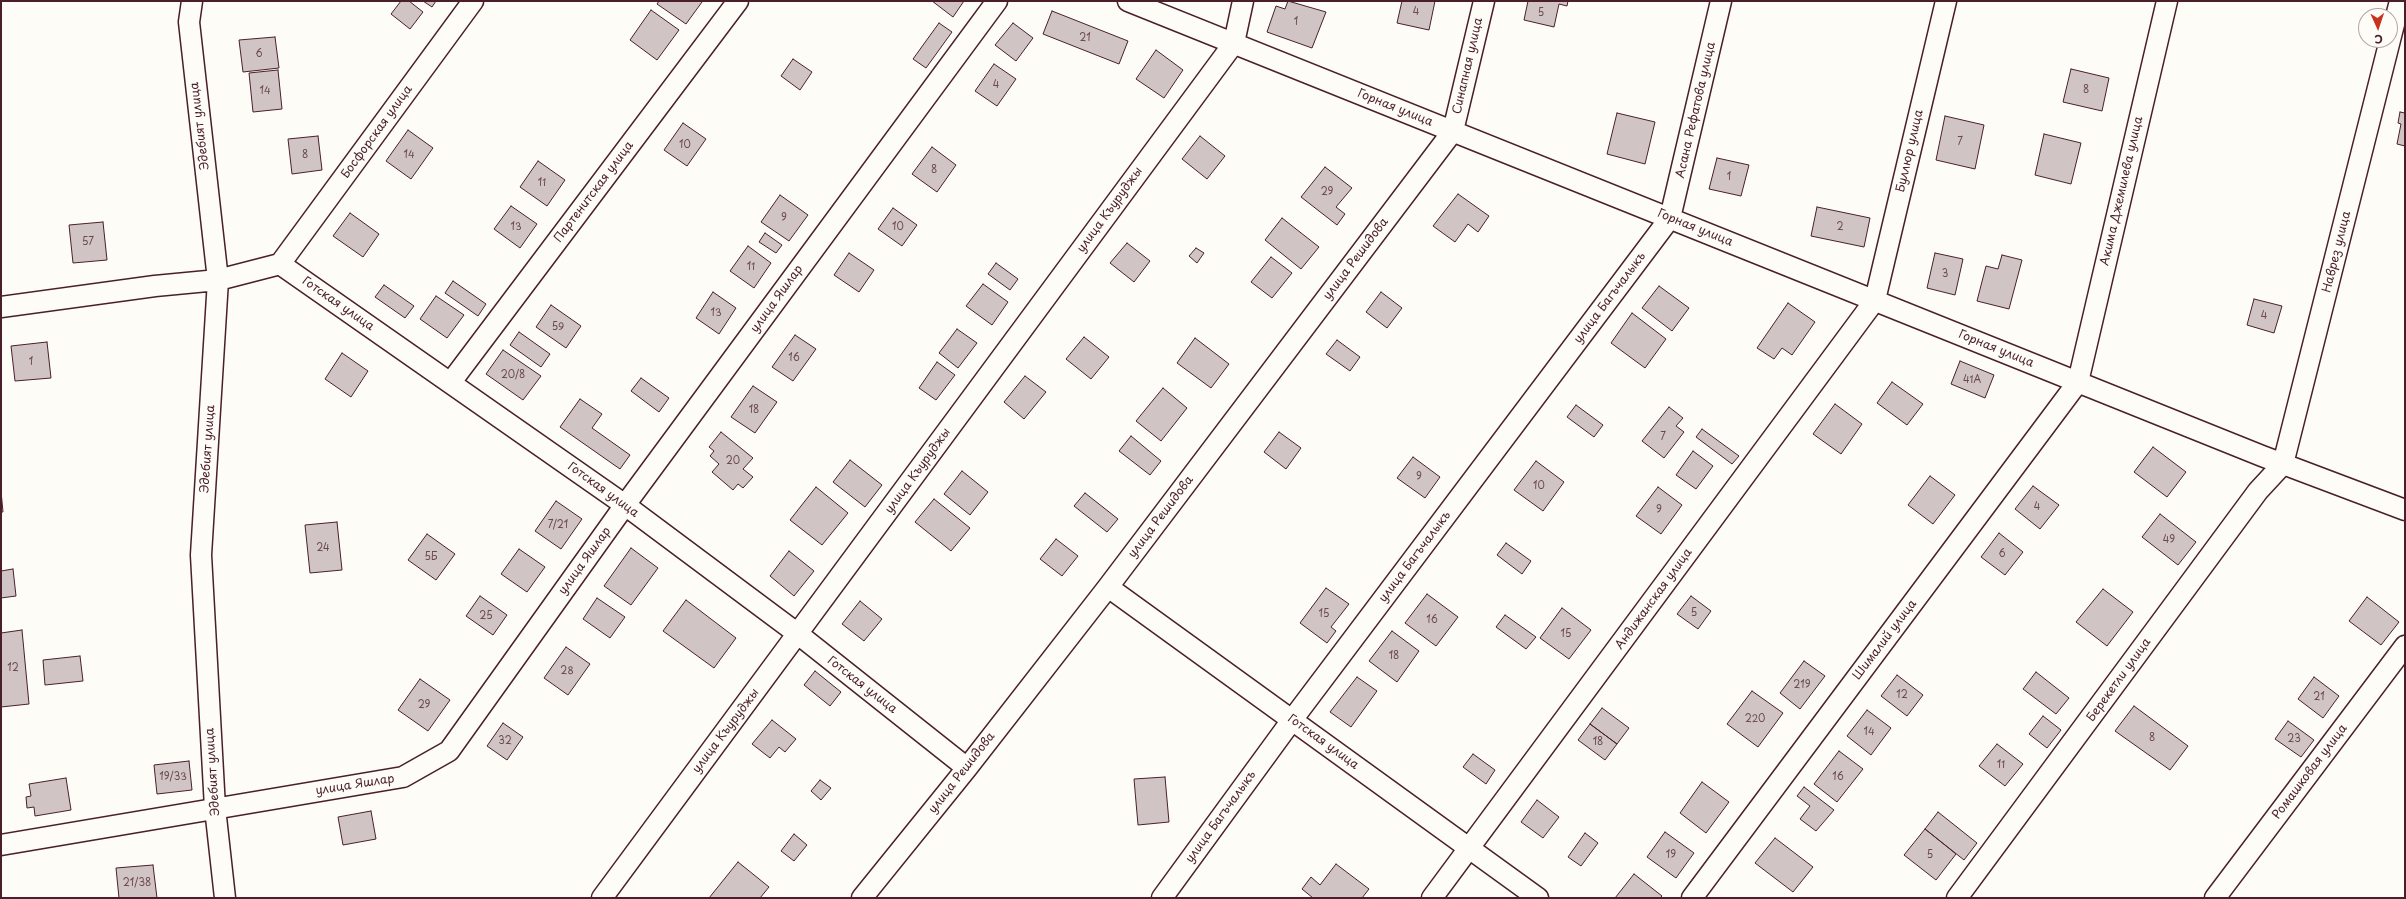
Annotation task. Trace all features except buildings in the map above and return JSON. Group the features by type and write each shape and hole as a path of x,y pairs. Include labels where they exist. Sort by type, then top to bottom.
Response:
{"street":[{"name":"Эдебият улица","path":"192,1 189,22 218,280 201,555 215,808 225,898"},
{"name":"Босфорская улица","path":"280,264 473,1"},
{"name":"Партенитская улица","path":"451,382 738,1"},
{"name":"улица Яшлар","path":"1,845 403,777 449,751 625,505 997,1"},
{"name":"Горная улица","path":"1128,1 2262,456 2405,510"},
{"path":"1234,43 1243,1"},
{"name":"Синапная улица","path":"1453,131 1484,1"},
{"name":"Асана Рефатова улица","path":"1670,218 1721,1"},
{"name":"Буллюр улица","path":"1875,300 1946,1"},
{"name":"Акима Джемилева улица","path":"2078,382 2166,1"},
{"name":"улица Къуруджы","path":"602,898 1234,43"},
{"name":"Наврез улица","path":"2283,464 2388,48"},
{"name":"улица Решидова","path":"862,898 967,768 1108,587 1453,131"},
{"name":"улица Багъчалыкъ","path":"1162,898 1292,720 1670,218"},
{"path":"1,307 155,286 218,280 280,264"},
{"name":"Готская улица","path":"280,264 625,505 798,634 967,768"},
{"name":"Андижанская улица","path":"1432,898 1470,849 1875,300"},
{"name":"Шималий улица","path":"1692,898 2078,382"},
{"name":"Берекетли улица","path":"1957,898 2258,491 2283,464"},
{"name":"Готская улица","path":"1108,587 1538,898"},
{"name":"Ромашковая улица","path":"2215,898 2405,646"}]}
